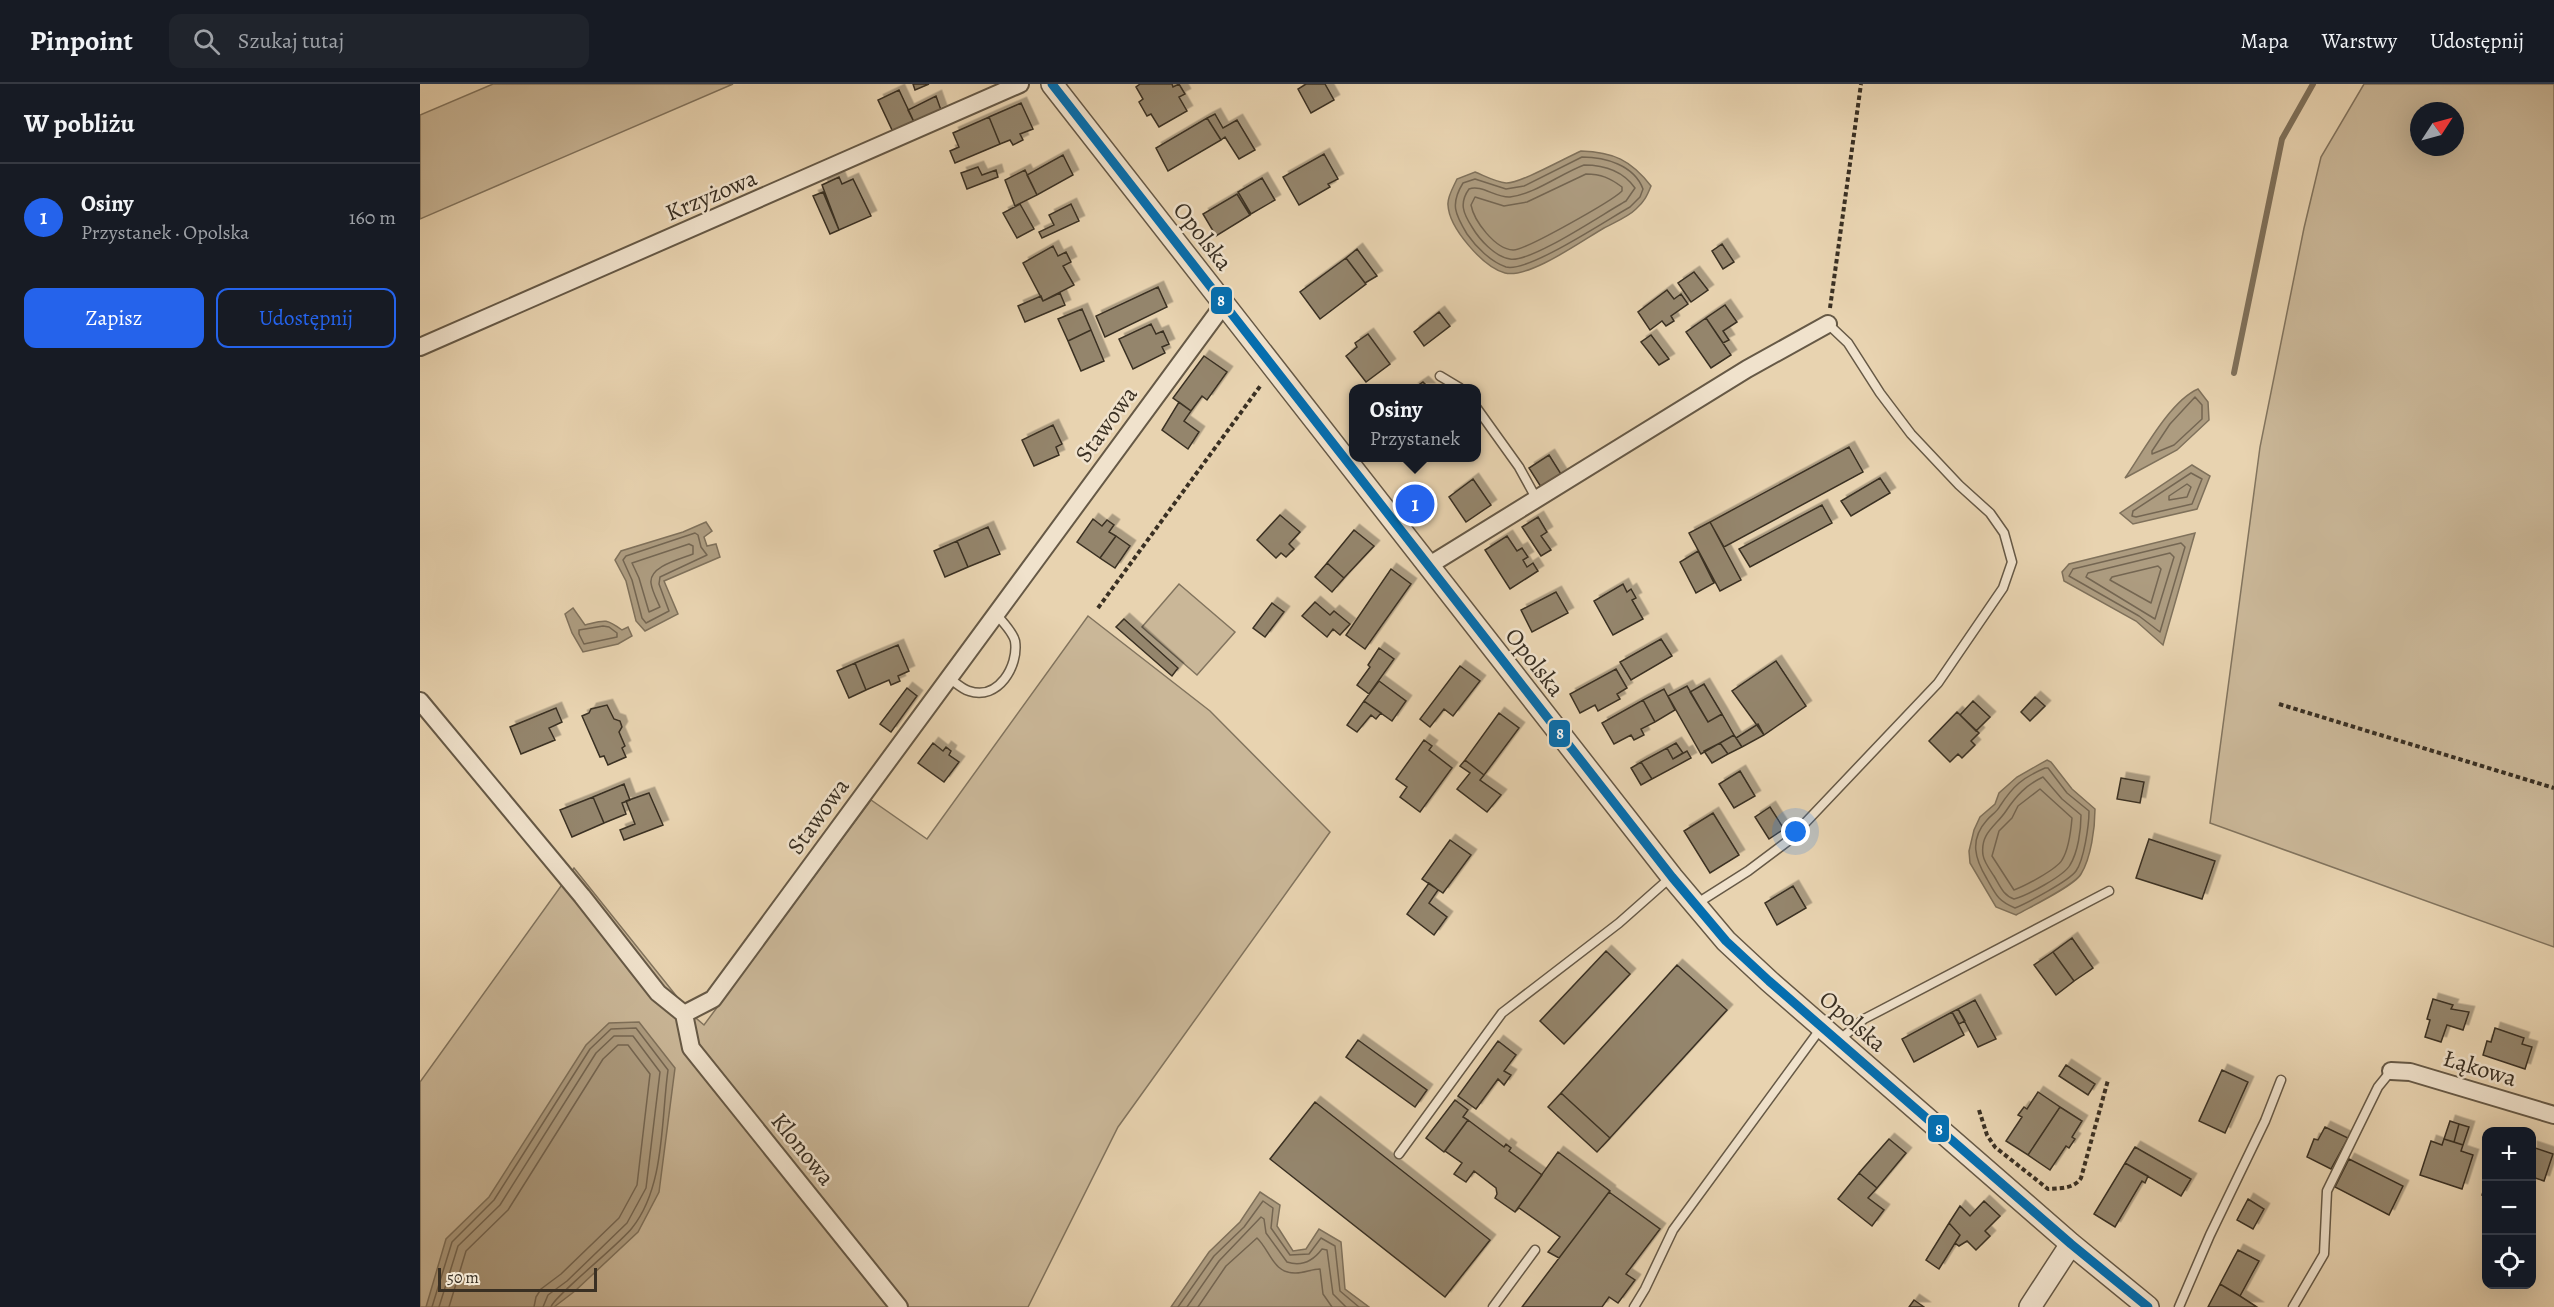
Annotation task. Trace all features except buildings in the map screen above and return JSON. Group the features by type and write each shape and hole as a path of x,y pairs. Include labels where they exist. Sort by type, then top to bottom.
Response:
{"street":[{"name":"Krzyżowa","path":"420,347 1020,84"},
{"name":"Opolska","path":"1052,84 1672,877 1726,941 2071,1244 2148,1307"},
{"name":"Stawowa","path":"684,1014 713,999 1224,304"},
{"path":"1428,566 1747,369 1828,324"},
{"path":"420,701 582,896 658,993 684,1014"},
{"name":"Klonowa","path":"684,1014 691,1048 899,1307"},
{"name":"Łąkowa","path":"2391,1071 2410,1072 2554,1115"},
{"path":"2030,1307 2071,1244"}],"lane":[{"path":"1695,904 1748,871 1788,840 1938,683 2003,588 2012,562 2004,533 1990,513 1959,485 1911,434 1880,393 1848,343 1828,324"},
{"path":"1440,376 1453,384"},
{"path":"1481,414 1520,467 1536,498"},
{"path":"949,678 969,692 986,692 1004,682 1014,661 1015,639 996,614"},
{"path":"1399,1154 1502,1013 1619,923 1672,877"},
{"path":"1634,1307 1673,1230 1830,1034 1864,1019 2109,891"},
{"path":"2294,1307 2324,1254 2327,1191 2378,1088 2391,1071"},
{"path":"2179,1307 2281,1080"},
{"path":"1493,1307 1535,1250"}],"path":[{"path":"1828,324 1862,84"},
{"path":"1098,608 1266,379"},
{"path":"2279,704 2554,788"},
{"path":"1979,1110 1987,1135 1995,1147 2048,1189 2069,1187 2078,1183 2081,1178 2109,1080"}],"shaded area":[{"path":"493,84 733,84 420,219 420,115"},
{"path":"2364,84 2554,84 2554,947 2210,823 2260,447 2304,228 2321,157"},
{"path":"1179,584 1235,632 1197,675 1142,627"},
{"path":"1088,616 1210,711 1330,832 1118,1127 1028,1307 420,1307 420,1082 574,868 690,1013 704,1025 871,800 927,839"}],"water":[{"path":"1581,151 1603,153 1620,159 1644,177 1651,186 1647,196 1633,212 1541,265 1515,273 1505,273 1487,263 1469,245 1454,224 1448,202 1457,179 1475,172 1498,181 1512,182"},
{"path":"2198,389 2208,402 2209,420 2177,450 2125,478 2167,416 2177,404"},
{"path":"2192,465 2210,476 2197,509 2133,524 2120,513"},
{"path":"706,522 712,531 704,537 707,546 716,544 720,557 664,581 678,614 645,631 636,621 626,581 615,560 621,551 683,532"},
{"path":"2195,533 2163,645 2136,621 2064,581 2062,572 2069,564"},
{"path":"573,608 585,625 601,621 608,622 622,630 628,627 632,636 618,644 583,652 572,633 565,614"},
{"path":"2047,760 2072,789 2095,809 2092,843 2087,860 2077,879 2016,915 1996,907 1970,863 1969,851 1980,817 1995,804 1999,793 2017,777"},
{"path":"639,1022 675,1068 659,1192 638,1232 575,1291 554,1307 426,1307 446,1239 489,1197 586,1045 609,1023"},
{"path":"1260,1192 1280,1205 1277,1226 1293,1251 1306,1249 1319,1229 1341,1242 1345,1289 1369,1307 1171,1307 1209,1252 1240,1222"}],"waterway":[{"path":"2234,373 2282,139 2313,84"}],"transit line":[{"name":"8","path":"1052,84 1672,877 1726,941 2071,1244 2148,1307"}],"place":[{"name":"Osiny","path":"1415,504"}]}
